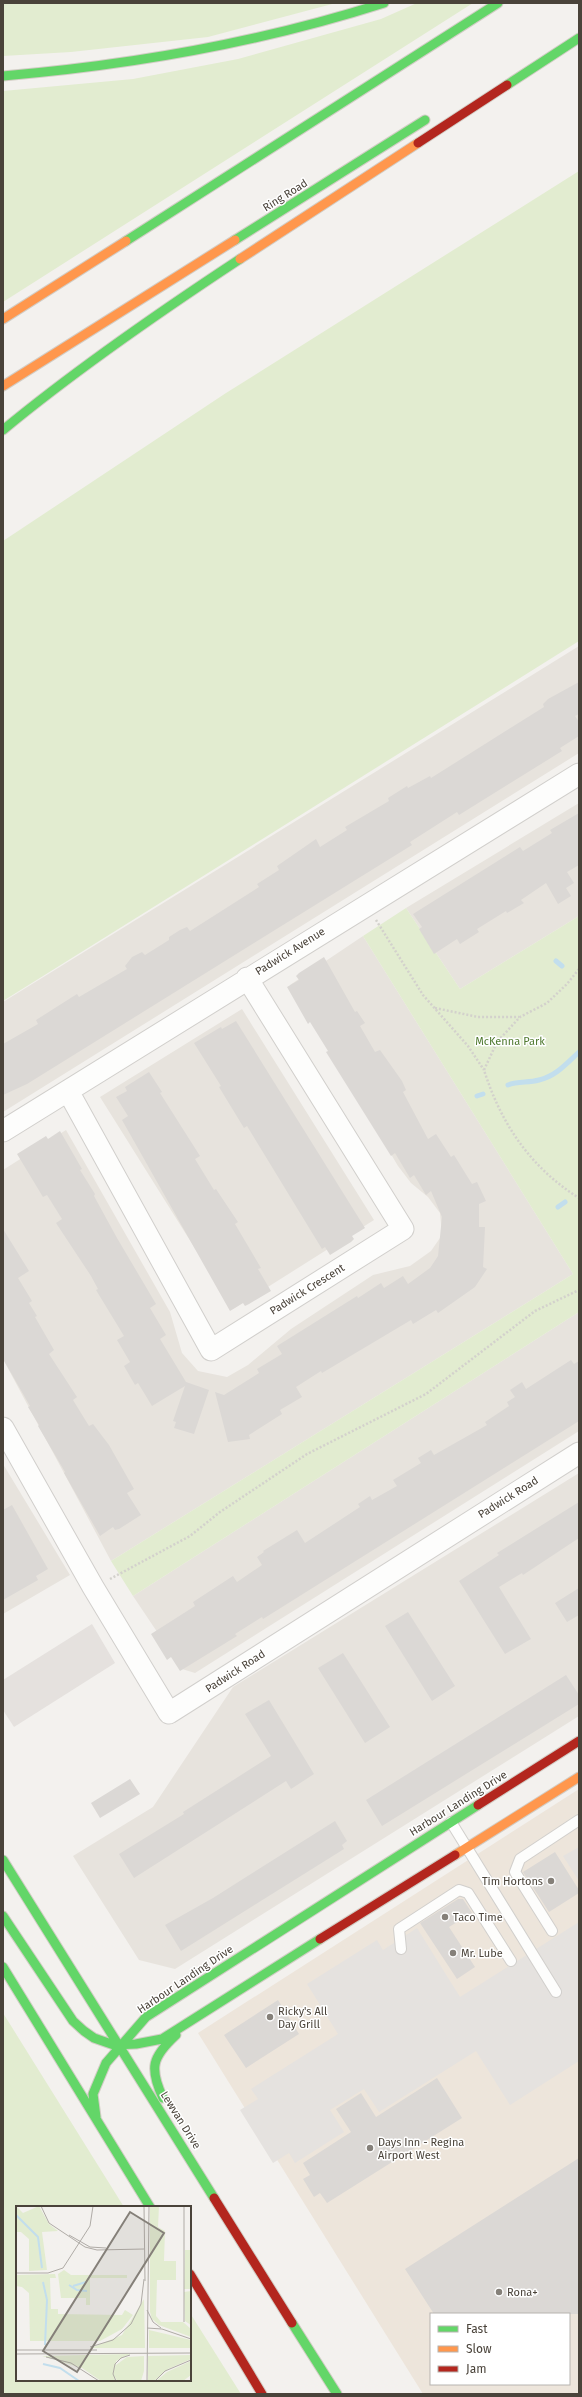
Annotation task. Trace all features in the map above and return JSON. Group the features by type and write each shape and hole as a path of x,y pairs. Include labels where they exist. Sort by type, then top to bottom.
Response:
{"main road":[{"path":"3,76 110,66 196,53 296,30 384,3"},
{"path":"3,319 498,3"},
{"path":"3,430 51,390 176,302 579,38"},
{"name":"Ring Road","path":"3,386 431,117"},
{"name":"Harbour Landing Drive","path":"96,2116 93,2094 106,2063 146,2017 579,1742"},
{"path":"3,1916 73,2021 88,2036 121,2047 162,2039 579,1777"},
{"name":"Lewvan Drive","path":"3,1860 337,2394"},
{"path":"3,1967 96,2116 149,2206"},
{"path":"197,2018 162,2048 155,2057 153,2067 154,2079 229,2220"},
{"path":"191,2276 263,2394"}],"street":[{"name":"Padwick Avenue","path":"3,1131 247,978 579,774"},
{"name":"Padwick Crescent","path":"68,1091 211,1350 404,1229 247,978"},
{"name":"Padwick Road","path":"3,1428 93,1587 169,1713 579,1453"}],"lane":[{"path":"552,1931 515,1872 520,1858 579,1820"},
{"path":"451,1822 556,1992"},
{"path":"401,1949 399,1929 459,1890 468,1893 511,1962"}],"path":[{"path":"368,904 378,924 423,995 468,1046 484,1070 492,1096 506,1124 523,1149 560,1186 579,1198"},
{"path":"484,1070 497,1042 520,1017 547,1004 567,984 579,969"},
{"path":"435,1008 478,1017 520,1017"},
{"path":"93,1587 141,1564 190,1536 254,1489 308,1454 426,1394 535,1311 579,1290"}],"shaded area":[{"path":"579,646 579,753 3,1112 3,1002"},
{"path":"579,803 579,916 460,989 406,908"},
{"path":"363,936 573,1274 111,1561 3,1359 3,1170 66,1130 170,1312 182,1353 198,1371 227,1377 248,1365 291,1329 373,1275 410,1266 431,1251 442,1235 440,1213 428,1197 411,1183 398,1166 290,985"},
{"path":"242,1009 374,1220 233,1309 100,1097"},
{"path":"579,1312 579,1431 195,1673 182,1669 133,1596"},
{"path":"3,1464 70,1575 3,1614"},
{"path":"579,1473 579,1716 175,1969 139,1960 73,1856 153,1807 233,1687"},
{"path":"92,1624 115,1663 14,1727 3,1710 3,1680"},
{"path":"579,1789 579,2394 423,2394 198,2033"},
{"path":"579,1847 579,1881 563,1856"},
{"path":"579,1922 579,2061 510,2105 476,2051 379,2112 364,2089 330,2110 344,2132 295,2163 289,2153 273,2163 240,2110 258,2099 251,2089 338,2034 307,1984 377,1940 383,1950 417,1928 460,1997"}],"green space":[{"path":"3,3 336,3 208,37 71,52 3,56"},
{"path":"417,3 473,3 3,302 3,91 133,79 238,59 381,19"},
{"path":"579,171 579,641 3,1001 3,541 226,393"},
{"name":"McKenna Park","path":"406,908 460,989 579,916 579,1312 133,1596 111,1561 573,1274 363,936"},
{"path":"3,2013 123,2206 16,2206 16,2381 191,2381 191,2315 241,2394 3,2394"}],"building":[{"path":"579,682 579,714 575,716 579,722 579,736 560,748 562,751 459,815 457,812 410,842 412,845 27,1084 3,1095 3,1044 38,1024 36,1020 77,994 79,997 127,969 125,966 132,957 142,952 145,955 169,940 169,937 180,930 187,927 190,931 259,887 257,884 279,870 277,866 316,839 320,847 347,830 345,827 389,801 388,798 407,786 408,788 430,776 431,778 544,707 543,704 548,699"},
{"path":"579,813 579,865 567,872 574,883 566,888 571,896 558,904 546,883 521,900 524,903 507,913 506,911 477,929 479,932 460,944 457,939 434,954 419,929 422,927 413,914 520,847 523,851 552,833 550,830"},
{"path":"324,957 355,1012 357,1011 365,1023 360,1026 375,1052 380,1050 402,1081 406,1090 403,1092 428,1139 436,1134 451,1157 454,1155 472,1184 477,1182 486,1201 479,1204 479,1227 485,1227 483,1267 487,1269 475,1287 438,1313 436,1310 413,1324 411,1320 322,1373 321,1371 296,1387 302,1397 280,1410 282,1414 249,1435 250,1439 228,1442 215,1392 224,1395 259,1373 257,1369 282,1354 277,1346 357,1296 358,1298 381,1283 384,1288 403,1276 408,1284 430,1268 438,1256 442,1217 431,1191 426,1195 414,1175 410,1178 395,1153 391,1156 326,1052 328,1051 310,1022 308,1024 287,987 299,980 296,976 299,973"},
{"path":"236,1021 365,1228 352,1236 354,1239 351,1242 330,1255 325,1247 322,1249 247,1126 244,1128 219,1087 221,1086 194,1043 221,1027 222,1029"},
{"path":"149,1072 162,1092 160,1093 200,1156 195,1159 214,1190 216,1189 238,1222 235,1224 261,1268 258,1269 271,1291 245,1306 243,1303 230,1311 122,1120 128,1116 116,1097 127,1091 125,1087"},
{"path":"60,1131 82,1169 80,1170 95,1194 94,1196 117,1238 156,1304 150,1308 166,1335 160,1339 186,1382 209,1390 194,1434 174,1428 176,1422 173,1421 185,1386 152,1406 138,1383 135,1385 124,1366 130,1362 117,1340 124,1336 96,1290 98,1289 91,1276 56,1223 62,1219 47,1195 43,1197 17,1154 46,1136 48,1139"},
{"path":"3,1229 29,1271 18,1278 32,1301 29,1303 37,1316 35,1317 54,1350 49,1354 77,1397 73,1400 89,1426 93,1424 109,1445 134,1489 127,1493 141,1515 119,1529 115,1530 113,1527 100,1536 38,1426 39,1425 28,1407 30,1406 3,1359"},
{"path":"571,1360 574,1364 579,1361 579,1421 263,1619 262,1617 235,1634 237,1636 180,1671 171,1657 167,1660 151,1634 195,1606 193,1602 233,1576 237,1582 262,1565 257,1557 264,1552 263,1551 297,1530 305,1543 360,1507 358,1504 370,1496 372,1500 397,1486 393,1480 421,1463 418,1458 431,1450 434,1455 487,1425 485,1422 509,1406 507,1402 515,1397 510,1390 522,1382 526,1389"},
{"path":"579,1502 579,1538 523,1575 522,1573 499,1587 531,1639 505,1654 459,1581 499,1555 497,1553"},
{"path":"12,1505 48,1569 36,1576 38,1580 3,1600 3,1510"},
{"path":"579,1588 579,1615 567,1622 555,1603"},
{"path":"408,1612 455,1686 432,1701 385,1626"},
{"path":"343,1653 390,1727 365,1743 318,1668"},
{"path":"566,1675 579,1695 579,1704 382,1826 366,1800"},
{"path":"269,1700 314,1774 291,1789 286,1781 134,1878 119,1854 184,1814 183,1812 271,1756 245,1714"},
{"path":"130,1779 140,1794 100,1818 91,1803"},
{"path":"335,1821 347,1841 342,1845 344,1849 181,1951 165,1925 213,1898"},
{"name":"Tim Hortons","path":"555,1852 579,1890 579,1893 549,1912 523,1872"},
{"path":"458,1899 463,1899 472,1913 449,1927 475,1967 457,1979 420,1923"},
{"name":"Ricky's All Day Grill","path":"278,2000 299,2034 246,2068 224,2035"},
{"name":"Days Inn - Regina Airport West","path":"437,2078 462,2118 327,2203 320,2193 314,2197 303,2179 310,2175 303,2163 351,2132 336,2109 361,2093 376,2117"},
{"name":"Rona+","path":"579,2158 579,2314 433,2313 405,2269"}],"waterway":[{"path":"556,961 562,966"},
{"path":"508,1085 535,1081 551,1076 579,1052"},
{"path":"477,1096 483,1094"},
{"path":"558,1207 565,1202"}],"traffic: fast":[{"path":"3,76 100,66 148,59 243,41 290,30 384,3"},
{"path":"126,241 498,3"},
{"path":"507,85 579,38"},
{"path":"235,240 425,120"},
{"path":"3,430 31,407 119,342 240,259"},
{"path":"96,2117 93,2094 106,2063 146,2017 478,1805"},
{"path":"3,1860 214,2198"},
{"path":"3,1916 73,2021 94,2038 114,2045 136,2044 162,2039 320,1939"},
{"path":"3,1967 149,2206"},
{"path":"163,2098 156,2079 155,2064 162,2050 176,2035"},
{"path":"292,2323 337,2394"}],"traffic: slow":[{"path":"240,259 418,143"},
{"path":"3,386 235,240"},
{"path":"3,319 126,241"},
{"path":"455,1855 579,1777"}],"traffic: jam":[{"path":"418,143 507,85"},
{"path":"478,1805 579,1741"},
{"path":"320,1939 455,1855"},
{"path":"214,2198 292,2323"},
{"path":"191,2276 262,2394"}],"place":[{"name":"Tim Hortons","path":"551,1881"},
{"name":"Taco Time","path":"445,1917"},
{"name":"Mr. Lube","path":"453,1953"},
{"name":"Ricky's All Day Grill","path":"270,2017"},
{"name":"Days Inn - Regina Airport West","path":"370,2148"},
{"name":"Rona+","path":"499,2292"}]}
